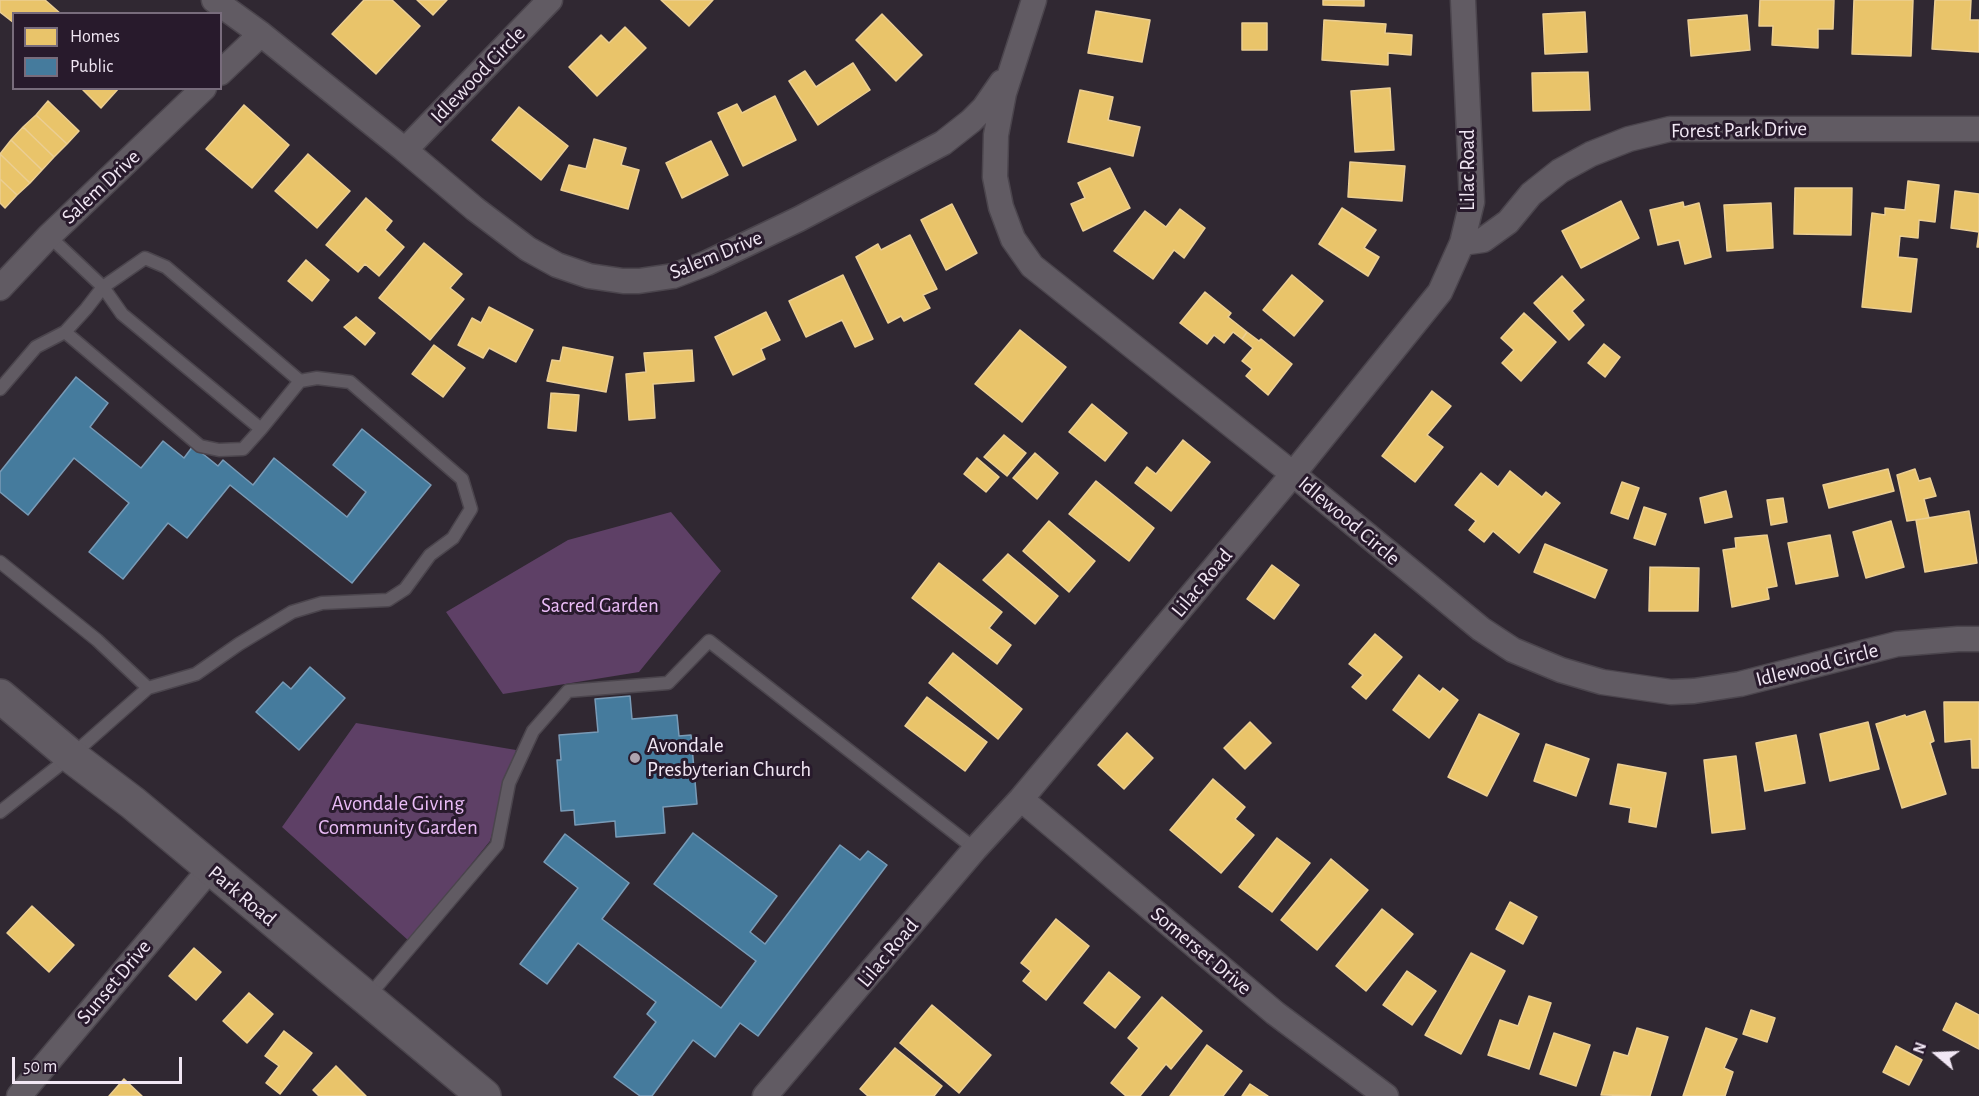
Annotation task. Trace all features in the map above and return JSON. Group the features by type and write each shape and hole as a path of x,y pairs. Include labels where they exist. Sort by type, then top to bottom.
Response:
{"main road":[{"name":"Park Road","path":"0,696 71,756 133,803 484,1096"}],"street":[{"name":"Salem Drive","path":"214,0 261,34 475,209 528,249 557,266 589,276 623,281 673,276 707,263 799,219 943,143 984,108 1014,62"},
{"name":"Idlewood Circle","path":"405,150 550,0"},
{"name":"Idlewood Circle","path":"1034,0 1004,93 996,135 995,177 1001,207 1013,239 1032,266 1293,474 1481,629 1513,650 1561,670 1602,682 1671,692 1740,684 1897,644 1979,639"},
{"name":"Lilac Road","path":"765,1096 975,849 1021,799 1293,474 1440,292 1462,243 1472,202 1463,0"},
{"path":"222,71 261,34"},
{"name":"Salem Drive","path":"0,288 49,236 202,90"},
{"name":"Forest Park Drive","path":"1462,243 1483,240 1508,222 1531,194 1560,171 1590,154 1629,139 1670,129 1979,129"},
{"name":"Somerset Drive","path":"1021,799 1275,1013 1386,1096"},
{"name":"Sunset Drive","path":"18,1096 210,868"}],"lane":[{"path":"49,236 103,287 122,314 261,429"},
{"path":"0,389 36,347 65,332 103,287 145,258 166,267 300,381"},
{"path":"0,812 71,756 148,688 196,674 239,644 292,612 322,603 388,600 405,590 430,555 453,538 471,509 462,479 350,382 317,378 300,381 243,449 219,450 200,446 65,332"},
{"path":"0,562 97,640 148,688"},
{"path":"366,999 497,845 509,783 533,730 568,691 668,683 710,641 975,849"}],"green space":[{"name":"Sacred Garden","path":"671,512 721,571 639,672 503,694 446,612 568,540"},
{"name":"Avondale Giving Community Garden","path":"356,723 516,750 490,841 409,941 282,827"}],"building: Homes":[{"path":"0,0 45,0 59,12 12,12 12,21 0,12"},
{"path":"364,0 392,0 420,26 376,74 332,34"},
{"path":"417,0 447,0 433,15"},
{"path":"661,0 713,0 689,26"},
{"path":"1323,0 1364,0 1364,6 1323,5"},
{"path":"1760,0 1834,0 1833,29 1818,29 1818,48 1772,45 1773,26 1759,26"},
{"path":"1854,0 1913,0 1911,56 1852,54"},
{"path":"1935,0 1971,0 1970,20 1979,20 1979,52 1932,49"},
{"path":"1096,11 1150,20 1142,62 1088,53"},
{"path":"1585,12 1587,52 1545,54 1543,14"},
{"path":"882,14 922,55 896,81 856,40"},
{"path":"1747,15 1750,50 1691,56 1688,20"},
{"path":"1324,20 1386,24 1385,33 1412,35 1411,55 1388,53 1388,65 1322,60"},
{"path":"1242,23 1267,23 1267,50 1242,50"},
{"path":"625,27 646,48 597,96 569,67 601,35 609,43"},
{"path":"853,63 870,90 818,125 789,81 805,71 816,87"},
{"path":"1588,72 1590,110 1533,111 1532,73"},
{"path":"1390,88 1394,150 1355,152 1351,91"},
{"path":"83,90 117,90 101,108"},
{"path":"1080,90 1113,97 1108,120 1140,127 1133,156 1068,142"},
{"path":"775,96 796,140 743,166 718,113 737,104 742,113"},
{"path":"48,101 79,131 67,144 36,115"},
{"path":"244,105 289,145 252,188 206,149"},
{"path":"519,107 568,146 541,180 492,140"},
{"path":"36,115 67,144 54,157 23,127"},
{"path":"23,127 54,157 42,170 11,140"},
{"path":"594,139 626,148 621,165 639,170 628,209 561,190 569,165 586,169"},
{"path":"11,140 42,170 30,183 0,154"},
{"path":"711,141 728,175 682,198 666,163"},
{"path":"0,154 30,183 17,195 0,179"},
{"path":"308,154 350,191 317,228 275,191"},
{"path":"1350,162 1405,166 1402,201 1348,197"},
{"path":"1110,168 1130,208 1083,231 1071,204 1085,198 1078,183"},
{"path":"0,179 17,195 5,208 0,203"},
{"path":"1908,181 1939,185 1935,222 1919,220 1918,238 1900,236 1898,257 1917,259 1911,312 1862,307 1872,213 1885,215 1885,208 1905,210"},
{"path":"1795,188 1852,188 1851,235 1794,234"},
{"path":"1955,191 1979,194 1979,232 1951,228"},
{"path":"366,198 392,221 385,230 404,247 379,276 365,264 358,272 326,245"},
{"path":"1621,201 1639,238 1581,268 1562,231"},
{"path":"1683,202 1684,207 1699,203 1711,257 1685,264 1679,240 1658,245 1650,210"},
{"path":"1771,203 1773,248 1727,251 1724,205"},
{"path":"952,204 977,253 946,270 921,220"},
{"path":"1342,208 1376,230 1364,248 1379,257 1368,276 1319,244"},
{"path":"1180,209 1205,228 1184,258 1174,250 1153,279 1114,251 1145,211 1166,227"},
{"path":"910,235 937,289 923,295 930,308 904,321 901,316 888,323 856,257 878,244 881,250"},
{"path":"424,243 462,274 450,288 464,299 430,340 379,298"},
{"path":"306,260 329,280 312,301 288,281"},
{"path":"843,275 873,339 855,347 842,320 806,337 789,301"},
{"path":"1292,275 1323,301 1294,336 1263,310"},
{"path":"1562,276 1584,300 1572,311 1584,325 1569,340 1534,303"},
{"path":"1205,292 1231,313 1228,317 1247,332 1242,339 1233,332 1224,343 1214,335 1207,344 1180,323"},
{"path":"489,307 533,330 516,362 489,348 483,358 458,345 472,318 481,323"},
{"path":"766,312 780,340 761,349 765,359 733,375 715,337"},
{"path":"1524,313 1556,342 1521,381 1502,363 1514,350 1501,338"},
{"path":"356,317 375,333 365,345 344,327"},
{"path":"1020,330 1066,367 1022,422 975,384"},
{"path":"1247,332 1259,341 1261,339 1292,364 1268,395 1246,376 1252,369 1242,361 1253,348 1242,339"},
{"path":"1604,344 1620,357 1605,377 1588,363"},
{"path":"434,345 465,368 443,397 412,374"},
{"path":"563,347 613,357 606,392 547,381 552,360 560,361"},
{"path":"692,350 694,381 653,384 655,418 629,420 626,374 646,372 644,353"},
{"path":"1432,391 1451,406 1427,435 1443,447 1415,482 1382,456"},
{"path":"551,393 579,395 576,431 548,428"},
{"path":"1092,404 1127,433 1105,461 1069,432"},
{"path":"1004,435 1026,453 1007,476 984,457"},
{"path":"1183,440 1210,462 1171,511 1135,483 1147,467 1156,474"},
{"path":"1035,453 1058,473 1037,499 1013,478"},
{"path":"977,458 999,477 986,492 964,474"},
{"path":"1888,469 1894,491 1829,508 1823,485"},
{"path":"1915,469 1919,481 1930,478 1936,496 1924,499 1929,518 1907,521 1897,475"},
{"path":"1510,471 1542,497 1546,492 1560,503 1519,553 1493,531 1484,542 1469,530 1476,521 1455,505 1481,473 1498,487"},
{"path":"1096,481 1154,528 1129,561 1069,514"},
{"path":"1622,482 1639,488 1628,519 1611,513"},
{"path":"1726,491 1732,517 1705,523 1700,498"},
{"path":"1783,498 1787,522 1771,525 1767,500"},
{"path":"1644,507 1666,514 1655,545 1634,538"},
{"path":"1969,511 1977,563 1925,572 1916,520"},
{"path":"1049,521 1095,561 1069,592 1023,551"},
{"path":"1891,521 1904,567 1866,578 1853,532"},
{"path":"1767,535 1777,586 1767,588 1769,599 1732,607 1723,550 1736,548 1735,538"},
{"path":"1830,535 1838,576 1796,584 1788,543"},
{"path":"1545,544 1607,570 1595,598 1534,572"},
{"path":"1008,554 1058,596 1035,624 983,580"},
{"path":"939,563 1002,612 989,628 1011,645 997,664 912,598"},
{"path":"1272,565 1299,585 1274,619 1247,599"},
{"path":"1650,567 1699,568 1698,611 1649,611"},
{"path":"1375,634 1402,657 1366,699 1352,687 1363,675 1349,664"},
{"path":"953,653 1022,709 998,739 929,683"},
{"path":"1419,675 1440,692 1443,688 1458,700 1429,738 1393,710"},
{"path":"927,697 987,742 965,771 905,726"},
{"path":"1944,702 1979,702 1979,768 1972,768 1971,739 1945,742"},
{"path":"1925,711 1934,741 1930,743 1946,794 1902,808 1876,724"},
{"path":"1479,714 1519,734 1487,796 1448,777"},
{"path":"1250,722 1271,743 1245,769 1224,748"},
{"path":"1868,722 1879,769 1830,781 1820,734"},
{"path":"1127,733 1153,758 1124,789 1098,765"},
{"path":"1796,735 1805,783 1765,791 1756,743"},
{"path":"1546,744 1589,759 1576,796 1534,781"},
{"path":"1736,756 1745,829 1712,833 1704,760"},
{"path":"1618,764 1666,773 1656,827 1629,822 1631,808 1610,804"},
{"path":"1213,779 1245,807 1235,819 1254,835 1221,873 1170,830"},
{"path":"1277,838 1310,863 1272,912 1239,887"},
{"path":"1331,859 1368,890 1317,950 1281,920"},
{"path":"1510,902 1537,917 1523,944 1496,929"},
{"path":"32,906 74,945 49,972 7,933"},
{"path":"1382,909 1413,934 1366,991 1336,966"},
{"path":"1056,919 1089,946 1046,1000 1023,981 1031,971 1021,963"},
{"path":"194,948 221,972 196,1000 169,976"},
{"path":"1471,953 1505,971 1461,1054 1425,1035"},
{"path":"1407,971 1436,991 1412,1025 1383,1005"},
{"path":"1109,972 1140,997 1115,1028 1084,1003"},
{"path":"249,993 273,1014 247,1043 223,1021"},
{"path":"1529,996 1551,1003 1529,1069 1488,1055 1500,1020 1518,1026"},
{"path":"1162,997 1202,1031 1171,1069 1166,1064 1140,1096 1126,1096 1111,1083 1139,1048 1128,1038"},
{"path":"1956,1003 1979,1015 1979,1049 1943,1030"},
{"path":"932,1005 991,1055 959,1093 900,1043"},
{"path":"1751,1010 1775,1018 1767,1042 1743,1034"},
{"path":"1637,1028 1668,1037 1650,1096 1601,1095 1614,1052 1628,1056"},
{"path":"1706,1028 1737,1039 1724,1068 1733,1072 1725,1096 1683,1096"},
{"path":"284,1031 312,1053 280,1094 266,1083 279,1066 265,1056"},
{"path":"1554,1033 1590,1045 1576,1086 1540,1074"},
{"path":"1207,1045 1242,1071 1223,1096 1170,1096"},
{"path":"1896,1046 1922,1060 1909,1085 1883,1072"},
{"path":"895,1048 942,1086 934,1096 868,1096 860,1089"},
{"path":"336,1066 366,1096 319,1096 313,1090"},
{"path":"124,1079 142,1096 109,1096"},
{"path":"1250,1084 1268,1096 1242,1096"}],"building: Public":[{"path":"76,377 108,403 90,427 141,468 163,441 184,458 193,446 218,466 223,460 253,485 274,458 347,517 366,492 333,465 362,429 431,485 352,583 230,485 187,538 168,523 123,579 89,552 129,503 74,458 28,515 0,492 0,472"},
{"path":"310,667 345,698 299,750 256,712 283,682 291,689"},
{"path":"630,696 632,719 677,715 679,736 691,735 697,804 663,807 665,833 616,837 615,821 575,825 574,810 561,811 557,760 561,760 559,735 598,732 595,699"},
{"name":"Avondale Presbyterian Church","path":"693,833 777,896 750,932 765,944 840,845 860,860 868,851 887,865 758,1036 740,1023 715,1057 693,1040 652,1096 640,1096 614,1077 656,1022 647,1014 656,1002 578,943 547,984 520,964 578,888 544,862 565,834 629,883 602,919 721,1008 756,961 654,884"}],"place":[{"name":"Avondale Presbyterian Church","path":"635,758"}]}
